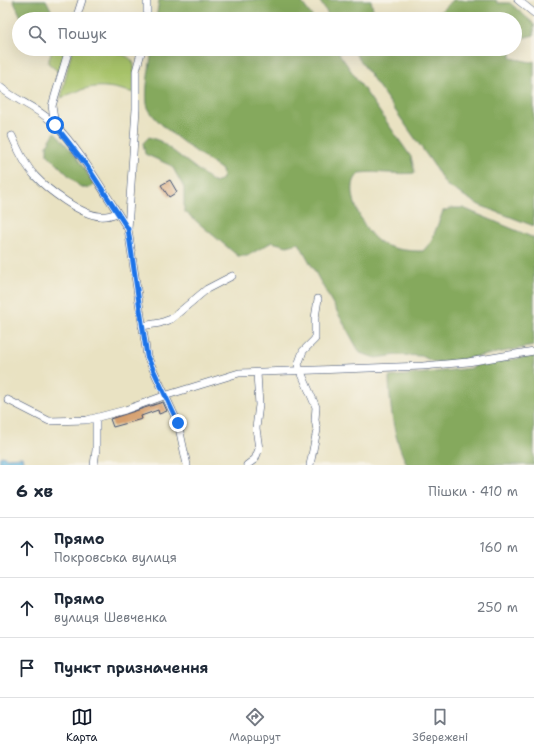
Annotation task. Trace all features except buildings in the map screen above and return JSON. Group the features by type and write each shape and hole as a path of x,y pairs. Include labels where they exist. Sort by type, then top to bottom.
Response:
{"street":[{"path":"78,12 82,0"},
{"path":"518,0 534,13"},
{"path":"146,12 147,1"},
{"path":"55,125 52,106 67,56"},
{"path":"140,56 136,71 136,110 128,229 147,356 164,396 178,423 187,465"},
{"path":"0,87 32,106 55,125 87,166 128,229"},
{"path":"12,136 28,167 36,177 56,194 74,206 92,215 105,216 118,213"},
{"path":"142,326 160,323 171,319 207,288 232,276"},
{"path":"310,465 316,433 316,407 299,371 298,365 300,354 315,339 315,318 318,300"},
{"path":"8,400 49,420 68,421 96,419 239,373 423,366 468,362 534,351"},
{"path":"247,465 255,459 259,449 256,428 259,405 257,373"},
{"path":"94,465 96,450 96,419"}],"green space":[{"path":"13,0 46,0 52,12 19,12"},
{"path":"159,0 300,0 309,12 157,12"},
{"path":"319,0 371,0 373,9 377,12 327,12"},
{"path":"453,0 496,0 498,3 510,3 520,12 440,12"},
{"path":"522,14 534,24 534,35 522,38"},
{"path":"50,56 65,56 61,74 48,63"},
{"path":"70,56 126,56 131,59 134,65 134,93 113,88 97,87 81,90 61,98"},
{"path":"151,56 341,56 411,157 415,173 359,173 354,181 353,197 359,215 369,232 381,243 391,247 402,250 423,251 431,242 443,211 452,208 463,208 534,238 534,346 449,362 433,362 422,356 398,355 376,358 360,353 299,243 287,246 272,242 247,256 238,256 184,211 184,188 172,166 145,154 143,143 149,137 160,141 215,183 223,178 222,170 167,130 150,112 147,104 148,76"},
{"path":"357,56 511,56 511,58 531,62 534,61 534,226 479,205 446,185 433,164"},
{"path":"55,132 76,156 94,184 88,189 79,186 47,154 47,145"},
{"path":"534,356 534,465 407,465 395,433 390,400 389,377 472,368 476,365"}],"water":[{"path":"2,456 7,458 22,457 23,460 20,465 0,465 0,457"}],"route":[{"path":"55,125 87,166 128,229 147,356 151,368 178,423"}]}
